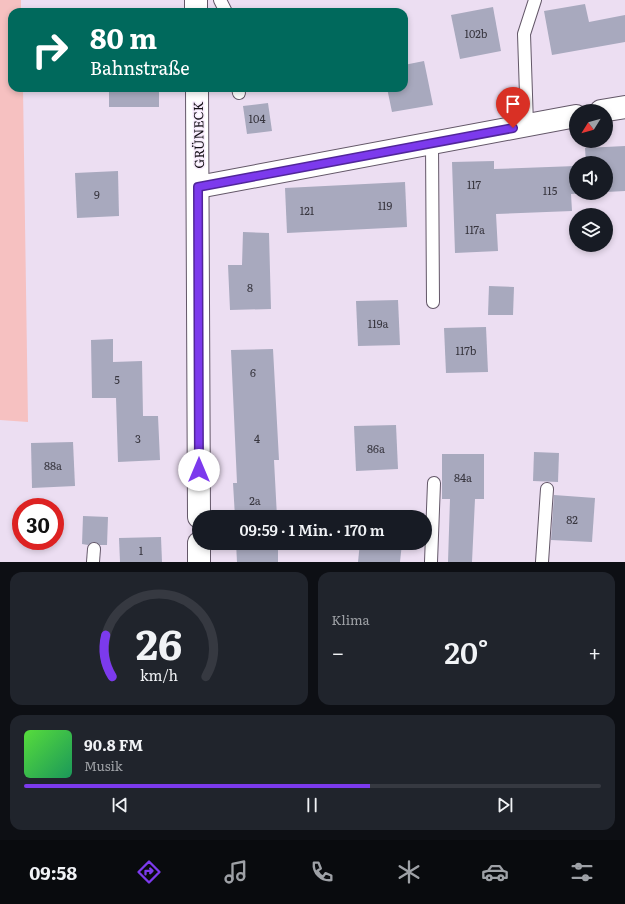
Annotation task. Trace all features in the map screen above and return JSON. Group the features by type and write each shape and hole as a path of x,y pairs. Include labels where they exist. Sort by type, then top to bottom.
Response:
{"street":[{"name":"GRÜNECK","path":"197,92 199,510"},
{"path":"613,108 625,106"},
{"path":"198,187 569,117"},
{"path":"199,550 199,562"}],"lane":[{"path":"527,125 524,34 535,0"},
{"path":"432,143 433,302"},
{"path":"431,562 434,484"},
{"path":"542,562 547,489"},
{"path":"93,562 94,549"}],"shaded area":[{"path":"0,0 21,0 21,8 8,8 8,92 23,92 28,422 0,420"}],"building":[{"path":"585,4 589,22 625,15 625,42 552,55 544,11"},
{"path":"493,7 501,51 460,59 451,15"},
{"path":"424,61 433,105 392,112 388,92 408,92 408,64"},
{"path":"109,92 159,92 159,107 109,107"},
{"path":"268,103 272,131 247,134 243,106"},
{"path":"625,146 625,191 613,192 613,156 586,156 585,148 613,148 613,147"},
{"path":"494,161 494,169 569,166 569,200 571,200 572,208 569,208 569,211 496,214 498,251 455,253 452,162"},
{"path":"118,171 119,216 77,218 75,173"},
{"path":"405,182 407,227 287,233 285,188"},
{"path":"243,232 269,233 271,309 230,310 228,265 242,265"},
{"path":"489,286 514,287 513,315 488,315"},
{"path":"398,300 400,345 358,346 356,301"},
{"path":"486,327 488,372 446,373 444,328"},
{"path":"113,339 113,362 142,361 143,416 158,416 160,460 118,462 116,398 92,398 91,340"},
{"path":"273,349 279,460 274,460 277,510 235,510 233,483 237,483 231,350"},
{"path":"396,425 398,469 356,471 354,426"},
{"path":"73,442 75,486 32,488 31,443"},
{"path":"534,452 559,453 558,482 533,481"},
{"path":"442,454 484,454 484,499 475,499 472,562 448,562 450,499 442,499"},
{"path":"554,495 595,498 592,542 551,540"},
{"path":"83,516 108,517 107,545 100,545 94,542 88,545 82,544"},
{"path":"161,537 162,562 120,562 119,538"},
{"path":"236,550 278,550 278,562 237,562"},
{"path":"359,550 401,550 400,562 358,562"}],"route":[{"path":"199,470 198,187 513,128"}]}
